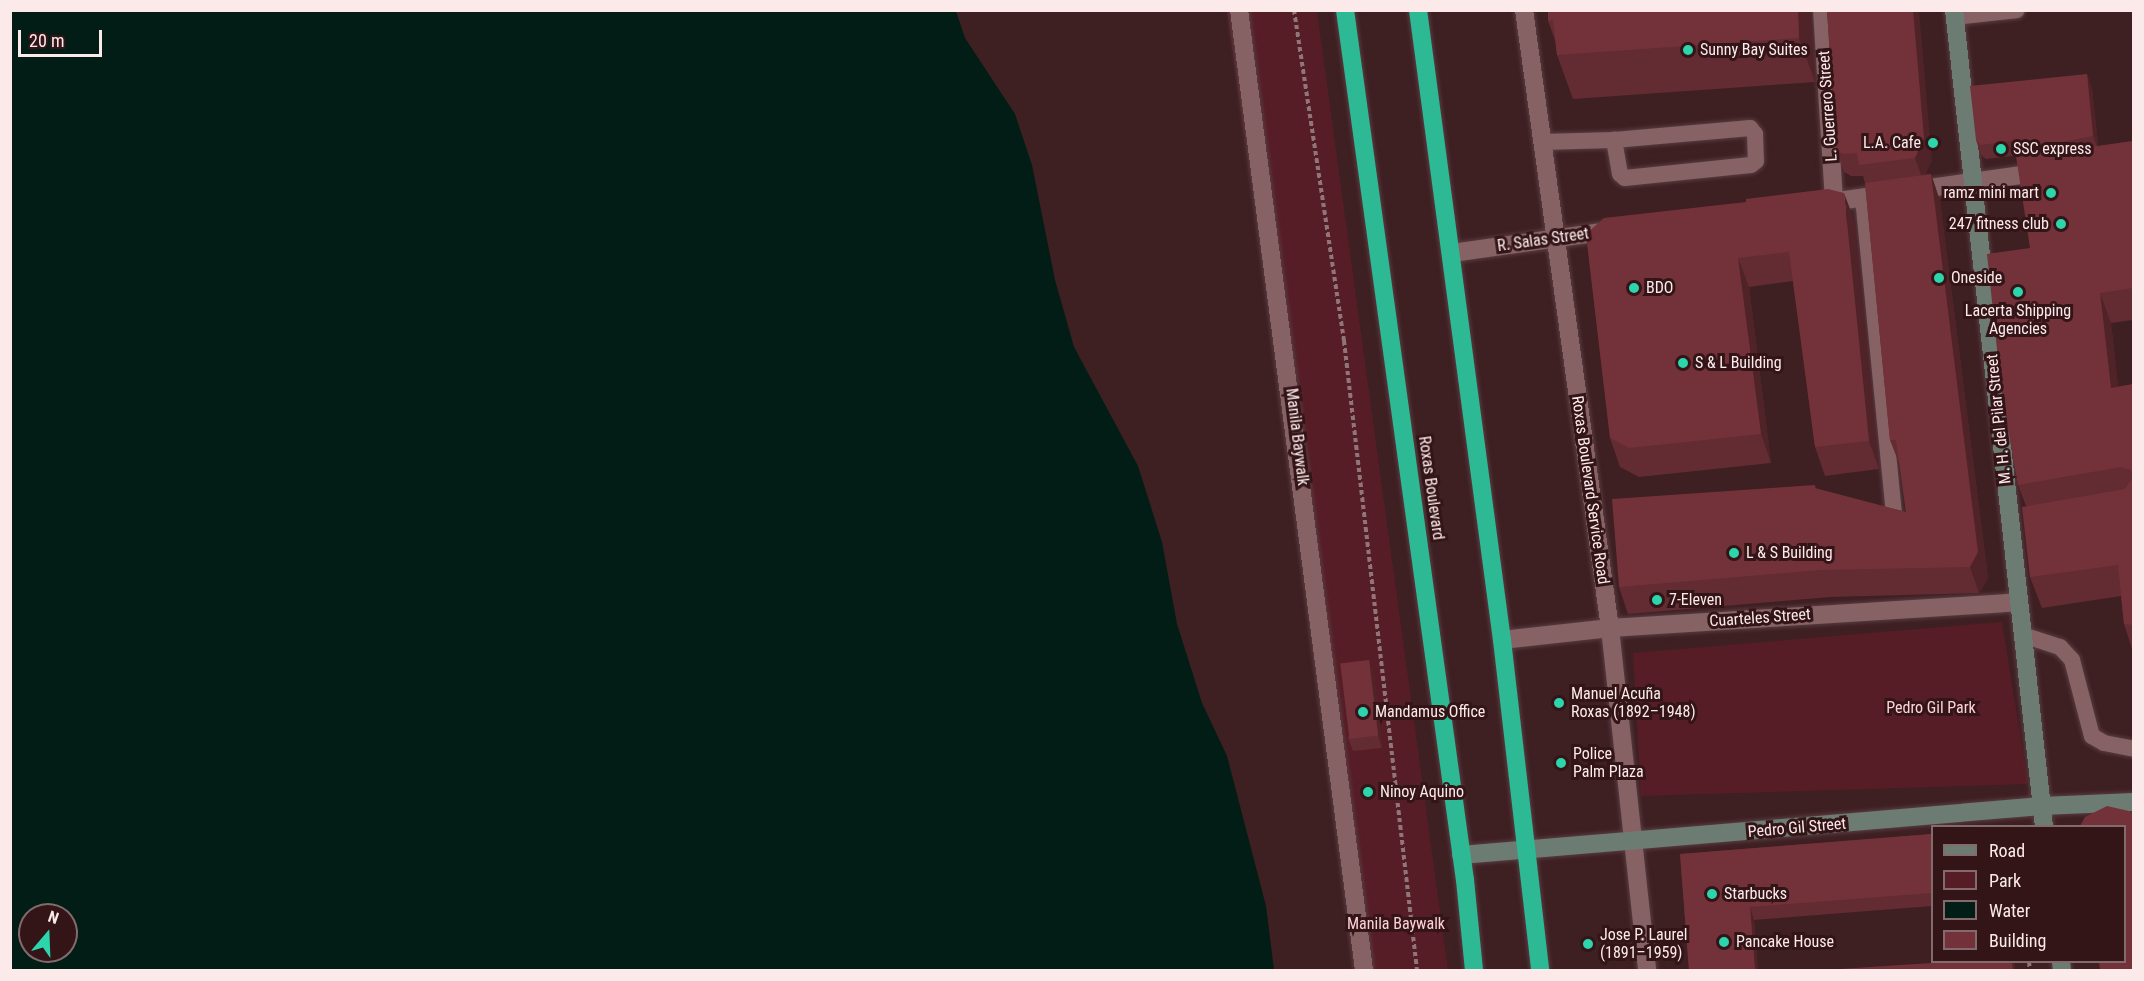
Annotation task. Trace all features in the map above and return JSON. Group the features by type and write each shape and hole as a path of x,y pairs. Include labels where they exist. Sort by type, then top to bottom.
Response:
{"highway":[{"name":"Roxas Boulevard","path":"1346,10 1461,855 1474,970"},
{"path":"1418,10 1502,640 1540,970"}],"main road":[{"name":"M. H. del Pilar Street","path":"1954,14 2044,825"},
{"name":"Pedro Gil Street","path":"1461,855 1634,843 2042,806 2133,802"}],"street":[{"name":"Manila Baywalk","path":"1239,10 1364,970"},
{"name":"Roxas Boulevard Service Road","path":"1524,10 1610,628 1647,970"},
{"name":"L. Guerrero Street","path":"1822,10 1834,202"},
{"path":"1811,205 1973,185 2065,168"},
{"name":"R. Salas Street","path":"1452,253 1626,229"},
{"path":"2011,530 2033,526"},
{"name":"Cuarteles Street","path":"1502,640 1610,628 2018,602"}],"lane":[{"path":"1954,14 2017,10"},
{"path":"1542,142 1614,140 1750,128 1755,134 1756,161 1751,165 1625,178 1620,174 1614,140"},
{"path":"1863,198 1894,513"},
{"path":"2022,635 2060,646 2072,660 2092,736 2104,743 2133,749"}],"path":[{"path":"1294,10 1344,341 1417,970"},
{"path":"1575,700 1581,700"}],"green space":[{"name":"Manila Baywalk","path":"1227,11 1317,11 1448,970 1355,970 1319,661"},
{"name":"Pedro Gil Park","path":"2002,622 2028,784 1641,796 1633,653"}],"water":[{"path":"10,11 956,11 965,38 1015,114 1032,165 1055,280 1074,347 1138,466 1162,542 1177,624 1202,703 1227,756 1266,906 1274,970 11,970"}],"building":[{"path":"1548,10 1798,10 1799,38 1557,55 1553,20 1548,21"},
{"path":"1827,10 1913,10 1924,138 1915,158 1859,165 1857,153 1843,154 1836,150"},
{"path":"2087,74 2093,136 2019,150 2018,140 1980,145 1976,140 1970,86"},
{"path":"2133,141 2133,288 2100,293 2111,388 2133,384 2133,475 2131,470 2121,467 2018,485 2002,397 1987,254 2030,248 2016,156 2090,143 2091,147"},
{"path":"1931,174 1978,552 1970,567 1821,570 1619,587 1612,499 1815,485 1815,488 1906,512 1896,440 1890,440 1865,183"},
{"path":"1828,189 1844,193 1869,441 1815,447 1789,252 1738,258 1761,434 1629,448 1610,438 1586,234 1604,218 1746,202 1746,199"},
{"path":"2133,477 2133,625 2124,624 2118,565 2030,577 2022,507 2125,489"},
{"name":"Mandamus Office","path":"1369,660 1378,735 1349,739 1340,664"},
{"path":"2107,806 2133,814 2133,970 2100,970 2099,963 2126,963 2126,825 2081,825 2085,817"},
{"path":"1931,834 1931,893 1750,907 1755,970 1689,970 1680,854"},
{"path":"1932,963 2012,963 2013,970 1824,970"}],"place":[{"name":"Sunny Bay Suites","path":"1688,50"},
{"name":"L.A. Cafe","path":"1933,143"},
{"name":"SSC express","path":"2001,149"},
{"name":"ramz mini mart","path":"2051,193"},
{"name":"247 fitness club","path":"2061,224"},
{"name":"Oneside","path":"1939,278"},
{"name":"BDO","path":"1634,288"},
{"name":"Lacerta Shipping Agencies","path":"2018,292"},
{"name":"S & L Building","path":"1683,363"},
{"name":"L & S Building","path":"1734,553"},
{"name":"7-Eleven","path":"1657,600"},
{"name":"Manuel Acuña Roxas (1892–1948)","path":"1559,703"},
{"name":"Mandamus Office","path":"1363,712"},
{"name":"Police Palm Plaza","path":"1561,763"},
{"name":"Ninoy Aquino","path":"1368,792"},
{"name":"Starbucks","path":"1712,894"},
{"name":"Pancake House","path":"1724,942"},
{"name":"Jose P. Laurel (1891–1959)","path":"1588,944"}]}
